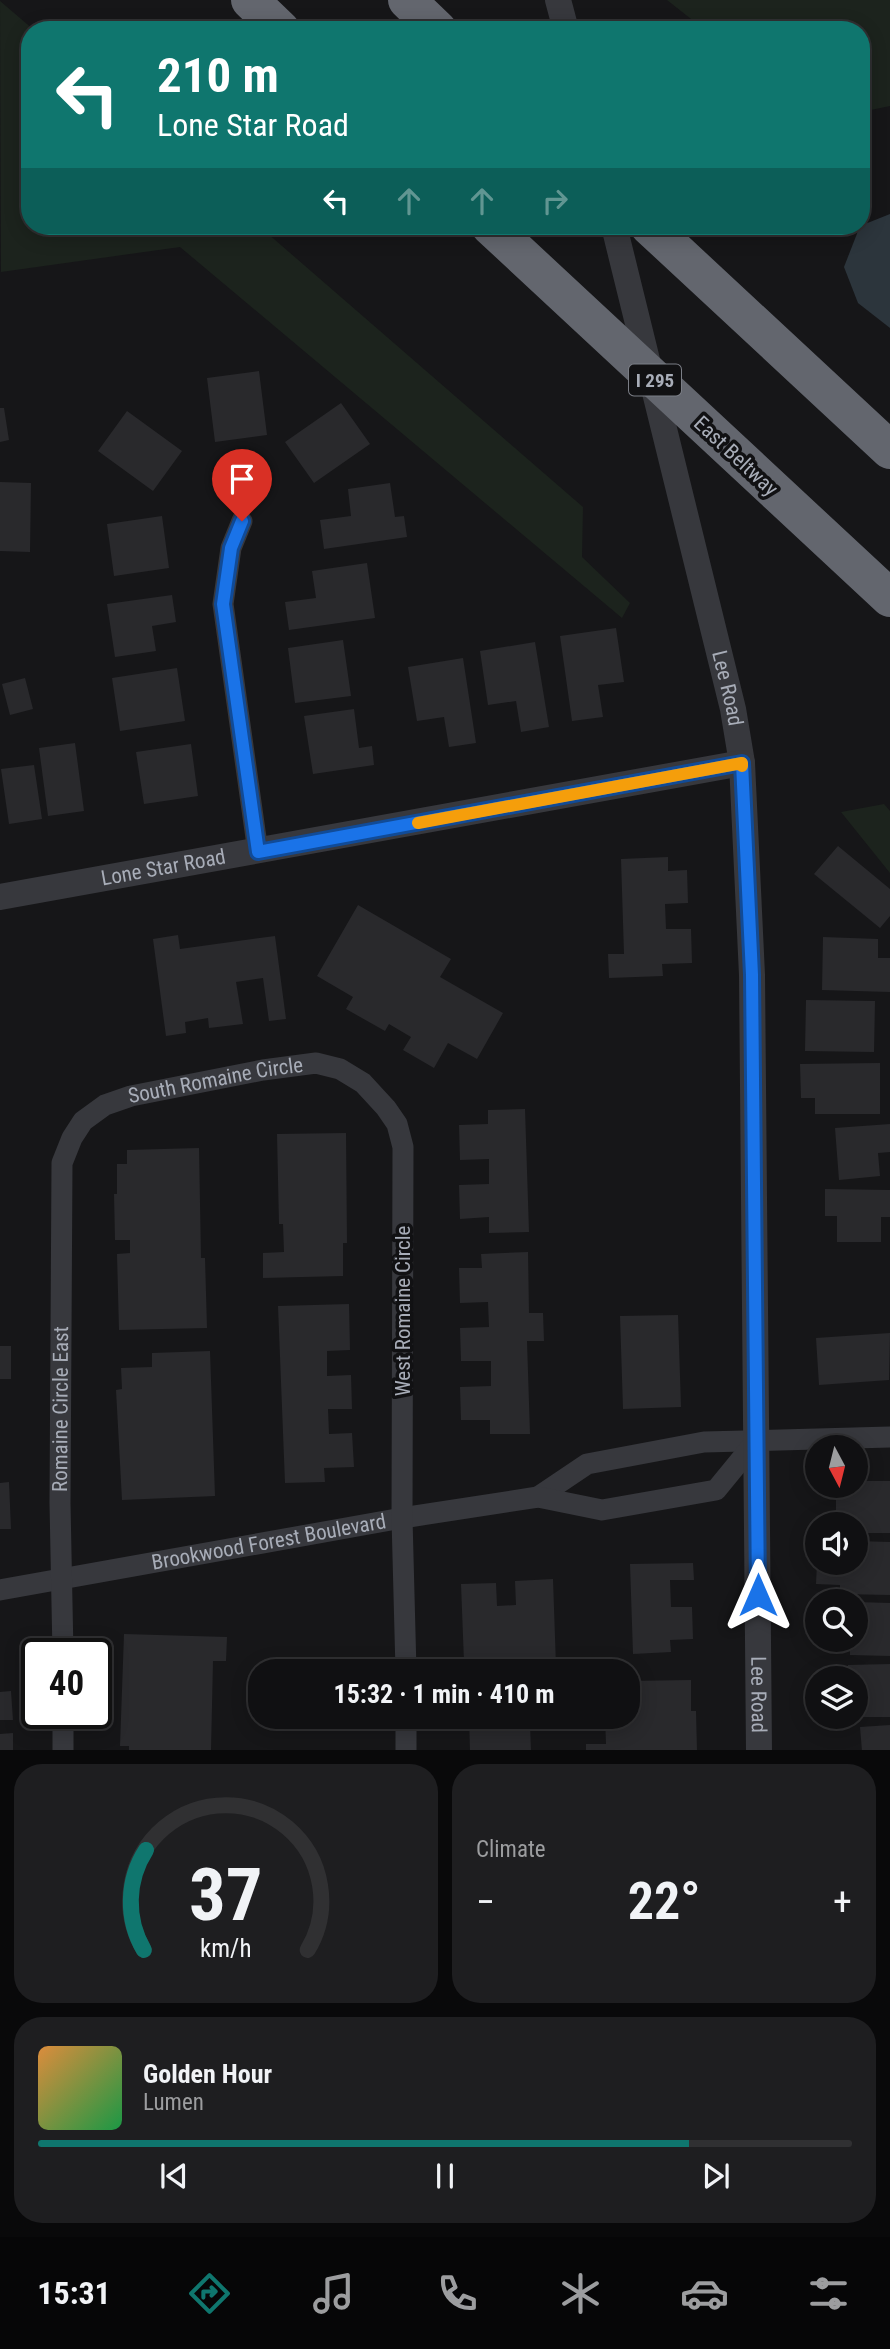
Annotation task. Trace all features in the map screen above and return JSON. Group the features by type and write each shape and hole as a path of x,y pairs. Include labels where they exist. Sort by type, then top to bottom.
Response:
{"highway":[{"path":"250,0 272,21"},
{"path":"407,0 429,21"},
{"name":"East Beltway","path":"500,235 890,598"},
{"path":"659,235 890,450"},
{"path":"819,534 890,621"}],"street":[{"path":"558,0 564,21"},
{"name":"Lee Road","path":"616,235 733,709 742,763 752,975 759,1750"},
{"path":"242,521 231,548 223,604 258,852"},
{"name":"Lone Star Road","path":"0,897 742,763"},
{"name":"South Romaine Circle","path":"62,1163 72,1138 83,1121 105,1105 131,1096 263,1070 316,1063 340,1069 363,1083 386,1108"},
{"name":"West Romaine Circle","path":"386,1108 397,1125 403,1147 402,1518 406,1659"},
{"name":"Romaine Circle East","path":"62,1163 62,1638"},
{"name":"Brookwood Forest Boulevard","path":"538,1497 587,1464 704,1442 890,1437"},
{"name":"Brookwood Forest Boulevard","path":"0,1590 402,1518 538,1497 602,1510 716,1490 757,1440"},
{"path":"63,1729 63,1750"},
{"path":"406,1729 406,1750"}],"shaded area":[{"path":"667,0 890,0 890,106 870,110 870,21 694,21"},
{"path":"0,1 23,21 21,21 21,235 269,235 583,507 582,557 630,603 622,618 180,247 1,272"},
{"path":"890,214 890,328 858,303 844,267 856,235 870,235 870,222"},
{"path":"884,804 890,811 890,873 841,812"}],"building":[{"path":"259,371 267,435 215,442 207,378"},
{"path":"341,403 370,444 314,483 285,442"},
{"path":"0,408 4,408 9,440 0,442"},
{"path":"127,411 182,451 153,491 98,451"},
{"path":"0,482 31,483 30,552 0,551"},
{"path":"390,483 395,517 404,516 407,537 324,549 320,520 351,516 348,489"},
{"path":"162,516 169,568 114,576 107,524"},
{"path":"367,563 375,618 289,630 285,602 316,598 312,571"},
{"path":"172,595 176,622 152,626 156,651 115,657 107,604"},
{"path":"616,628 624,682 598,685 603,717 572,721 560,636"},
{"path":"343,640 351,696 295,703 288,648"},
{"path":"535,642 549,727 521,732 516,701 488,705 480,651"},
{"path":"463,658 476,743 449,747 444,717 417,721 408,667"},
{"path":"177,668 185,721 120,731 112,678"},
{"path":"25,678 33,709 10,715 2,684"},
{"path":"354,709 359,748 372,746 374,765 313,774 304,716"},
{"path":"75,743 84,811 48,816 39,748"},
{"path":"191,744 198,796 144,804 136,752"},
{"path":"34,765 42,819 9,824 1,769"},
{"path":"838,846 890,889 890,916 880,928 814,874"},
{"path":"668,857 668,871 687,870 688,903 665,904 666,929 691,929 692,963 662,964 663,976 609,978 608,954 624,954 621,859"},
{"path":"358,905 451,959 440,977 503,1013 477,1059 448,1043 434,1068 403,1050 411,1037 389,1024 385,1031 346,1009 353,997 317,976"},
{"path":"178,935 180,949 275,936 286,1019 269,1021 263,978 236,982 243,1024 209,1028 208,1018 185,1022 186,1033 166,1036 153,939"},
{"path":"823,937 878,939 878,958 890,958 890,992 822,990"},
{"path":"806,1000 875,1001 874,1052 805,1051"},
{"path":"880,1063 880,1114 815,1114 815,1098 801,1098 800,1064"},
{"path":"525,1109 529,1232 489,1233 489,1217 460,1219 459,1185 489,1184 489,1159 460,1160 459,1125 488,1124 488,1110"},
{"path":"890,1124 890,1152 878,1153 880,1176 839,1180 835,1128"},
{"path":"346,1133 347,1243 343,1243 343,1276 263,1278 263,1253 284,1252 283,1224 279,1224 277,1134"},
{"path":"199,1148 201,1258 205,1258 207,1328 119,1330 117,1254 130,1253 130,1240 115,1240 114,1194 117,1194 117,1164 127,1164 127,1150"},
{"path":"825,1189 890,1190 890,1217 881,1217 881,1242 837,1242 837,1216 825,1216"},
{"path":"528,1252 529,1313 543,1313 544,1341 527,1341 530,1434 490,1434 490,1420 461,1420 460,1387 491,1386 491,1361 461,1361 460,1328 489,1327 488,1302 460,1303 459,1268 482,1268 481,1254"},
{"path":"349,1304 350,1350 327,1351 327,1376 351,1375 352,1409 328,1409 329,1434 352,1433 354,1467 324,1468 325,1482 285,1483 278,1306"},
{"path":"678,1315 681,1407 623,1409 620,1316"},
{"path":"890,1333 889,1380 819,1385 816,1338"},
{"path":"0,1346 11,1346 11,1379 0,1379"},
{"path":"210,1351 215,1496 122,1500 116,1390 122,1389 121,1368 152,1367 152,1353"},
{"path":"868,1481 890,1481 890,1533 868,1533 868,1512 836,1512 836,1498 868,1498"},
{"path":"9,1482 11,1529 0,1529 0,1483"},
{"path":"868,1541 890,1542 890,1595 868,1595 868,1589 840,1589 840,1585 816,1584 816,1575 868,1575"},
{"path":"693,1563 694,1580 670,1580 671,1607 692,1607 693,1639 670,1640 671,1652 633,1654 630,1564"},
{"path":"553,1579 556,1659 464,1659 461,1584 496,1583 497,1606 516,1605 515,1581"},
{"path":"868,1602 890,1603 890,1656 850,1655 850,1652 868,1652"},
{"path":"124,1634 227,1637 226,1661 213,1661 211,1750 129,1750 129,1746 120,1746"},
{"path":"890,1664 890,1717 868,1717 868,1666 848,1665"},
{"path":"691,1680 691,1711 696,1711 697,1750 586,1750 586,1744 606,1744 605,1729 640,1729 640,1681"},
{"path":"11,1691 13,1720 0,1720 0,1692"},
{"path":"890,1725 890,1750 862,1750 860,1729"},
{"path":"469,1729 530,1729 531,1750 470,1750"},
{"path":"13,1733 13,1750 0,1750 0,1734"}],"slow traffic":[{"path":"418,823 742,763 742,766"}],"route":[{"path":"242,521 231,548 223,604 258,852 742,763 752,975 758,1595"}]}
